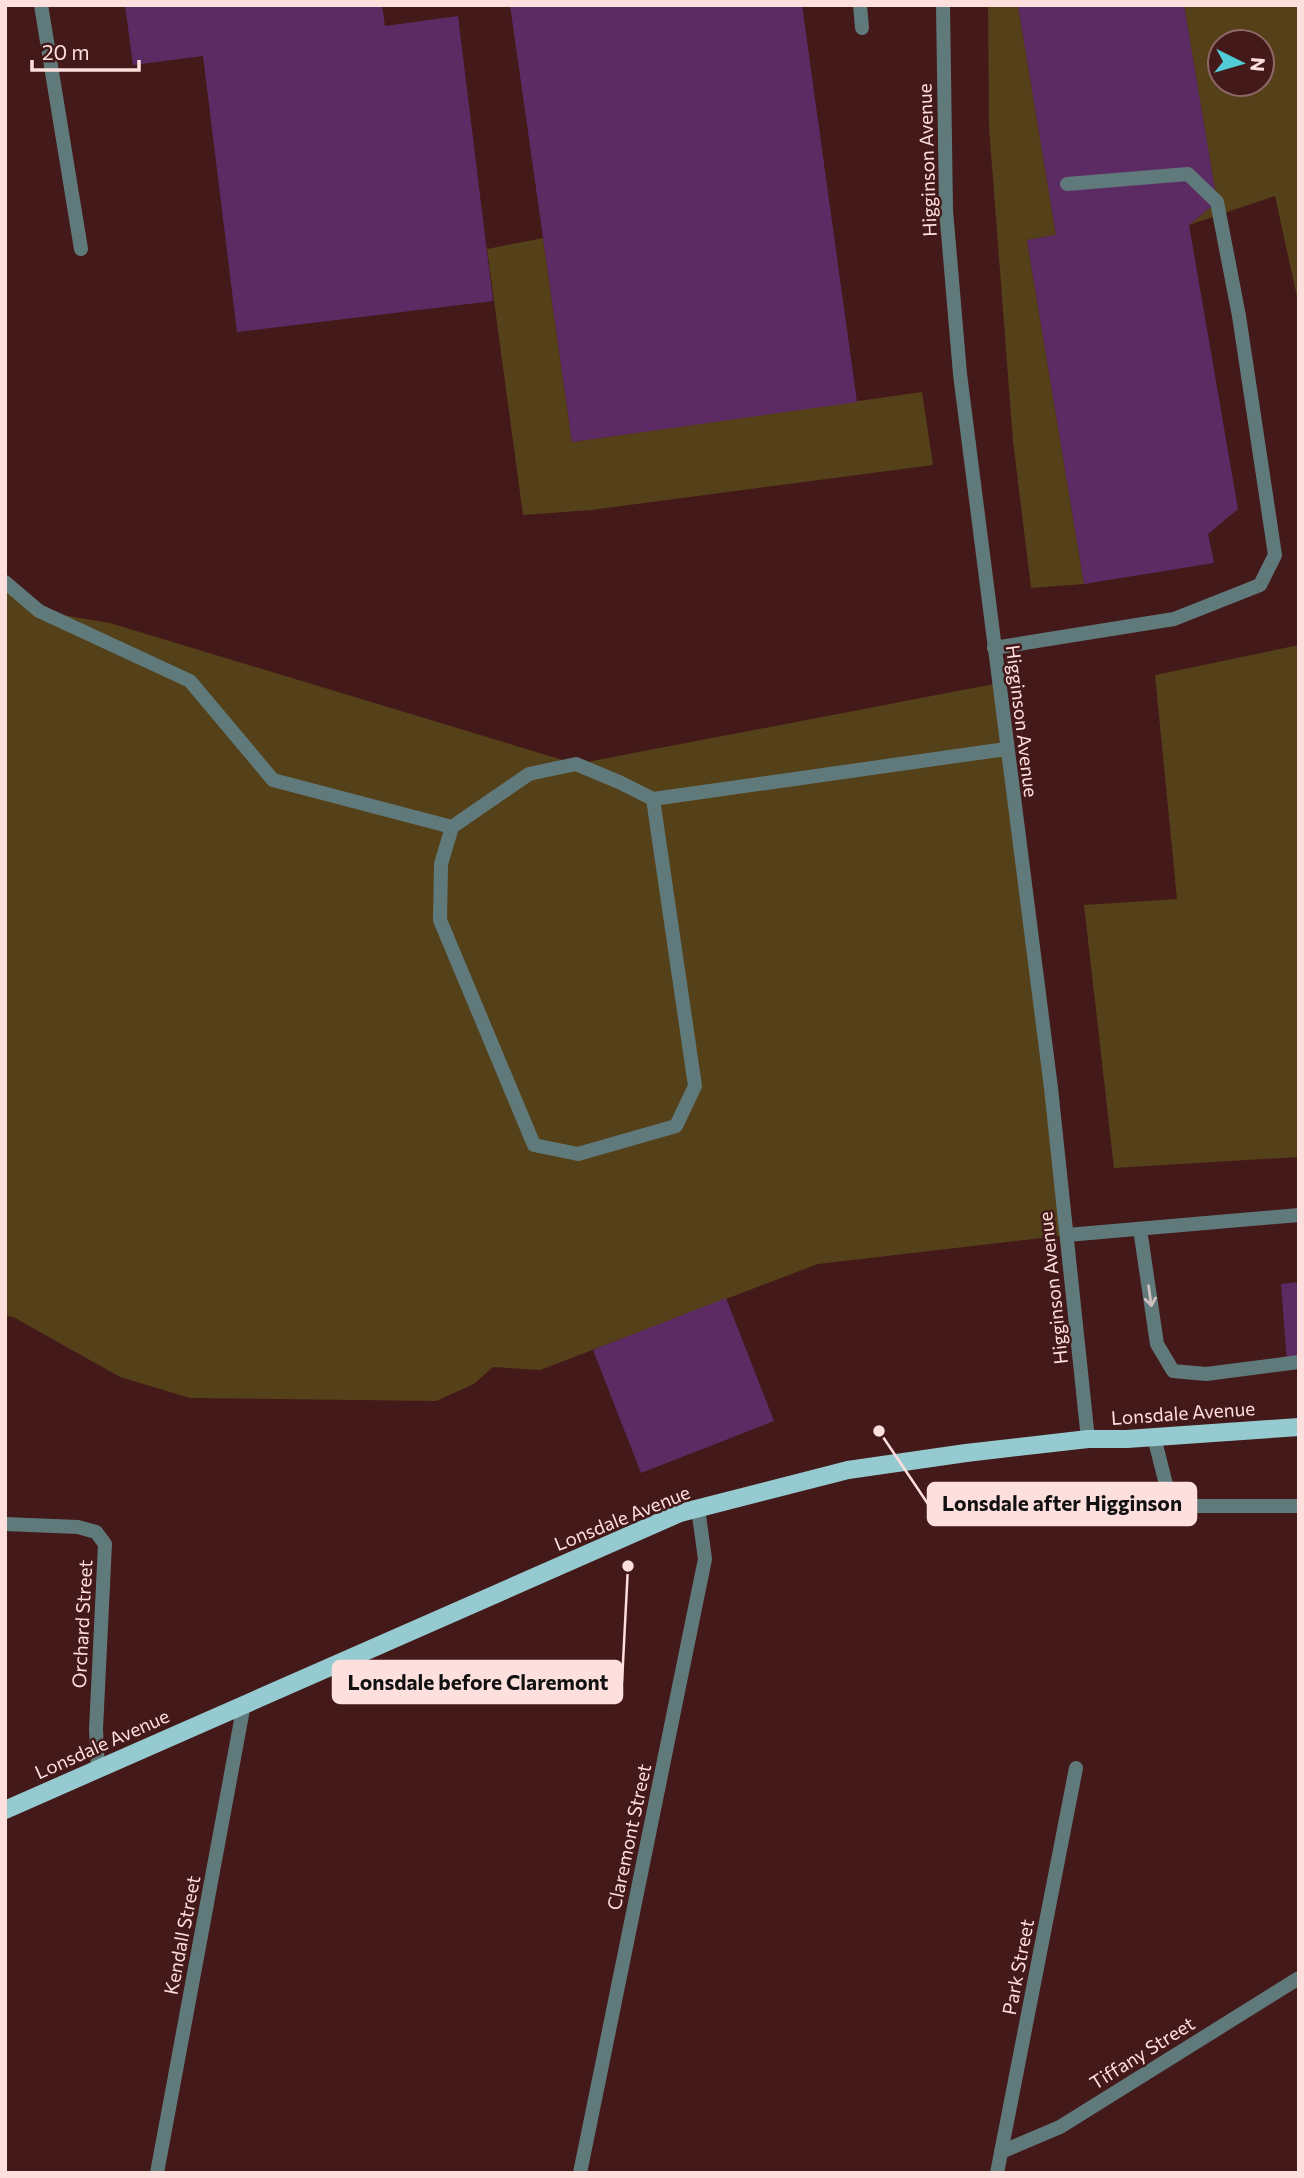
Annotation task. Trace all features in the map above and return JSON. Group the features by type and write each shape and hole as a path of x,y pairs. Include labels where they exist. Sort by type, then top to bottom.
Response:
{"main road":[{"name":"Lonsdale Avenue","path":"5,1810 680,1513 848,1470 966,1453 1088,1439 1299,1427"}],"street":[{"path":"41,5 81,249"},
{"path":"860,5 862,28"},
{"name":"Higginson Avenue","path":"943,5 946,210 960,374 1051,1088 1088,1439"},
{"path":"994,648 1174,619 1259,585 1275,555 1239,316 1217,202 1188,174 1067,184"},
{"path":"5,582 39,611 190,681 273,780 452,827"},
{"path":"653,799 695,1086 677,1126 578,1154 534,1145 440,920 440,863 452,827 529,775 576,764 653,799 1006,749"},
{"path":"1067,1235 1299,1214"},
{"path":"1140,1229 1157,1343 1173,1371 1206,1374 1299,1362"},
{"path":"1154,1437 1169,1496 1196,1506 1299,1506"},
{"name":"Claremont Street","path":"580,2173 705,1559 698,1508"},
{"name":"Orchard Street","path":"5,1524 78,1527 96,1532 105,1544 96,1729 98,1770"},
{"name":"Kendall Street","path":"157,2173 244,1704"},
{"name":"Park Street","path":"997,2173 1076,1768"},
{"name":"Tiffany Street","path":"1001,2152 1060,2127 1299,1978"}],"shaded area":[{"path":"988,5 1018,5 1056,235 1027,240 1084,584 1031,588 1013,441 989,127"},
{"path":"1184,5 1299,5 1299,306 1275,196 1189,225 1217,202"},
{"path":"543,238 572,442 922,392 933,465 591,510 523,515 487,249"},
{"path":"5,577 39,611 110,623 576,764 999,683 1067,1235 818,1264 540,1370 493,1367 474,1384 436,1401 190,1398 120,1377 15,1318 5,1315"},
{"path":"1299,645 1299,1157 1114,1168 1084,905 1177,899 1155,675"}],"building":[{"path":"125,5 382,5 385,26 458,16 493,301 237,332 203,56 133,65"},
{"path":"510,5 802,5 857,402 572,442"},
{"path":"1018,5 1184,5 1217,202 1189,225 1238,509 1208,534 1214,563 1084,584 1027,240 1056,235"},
{"path":"1299,1282 1299,1361 1287,1362 1281,1284"},
{"path":"726,1298 774,1421 641,1473 593,1350"}],"place":[{"name":"Lonsdale after Higginson","path":"879,1431"},
{"name":"Lonsdale before Claremont","path":"628,1566"}]}
